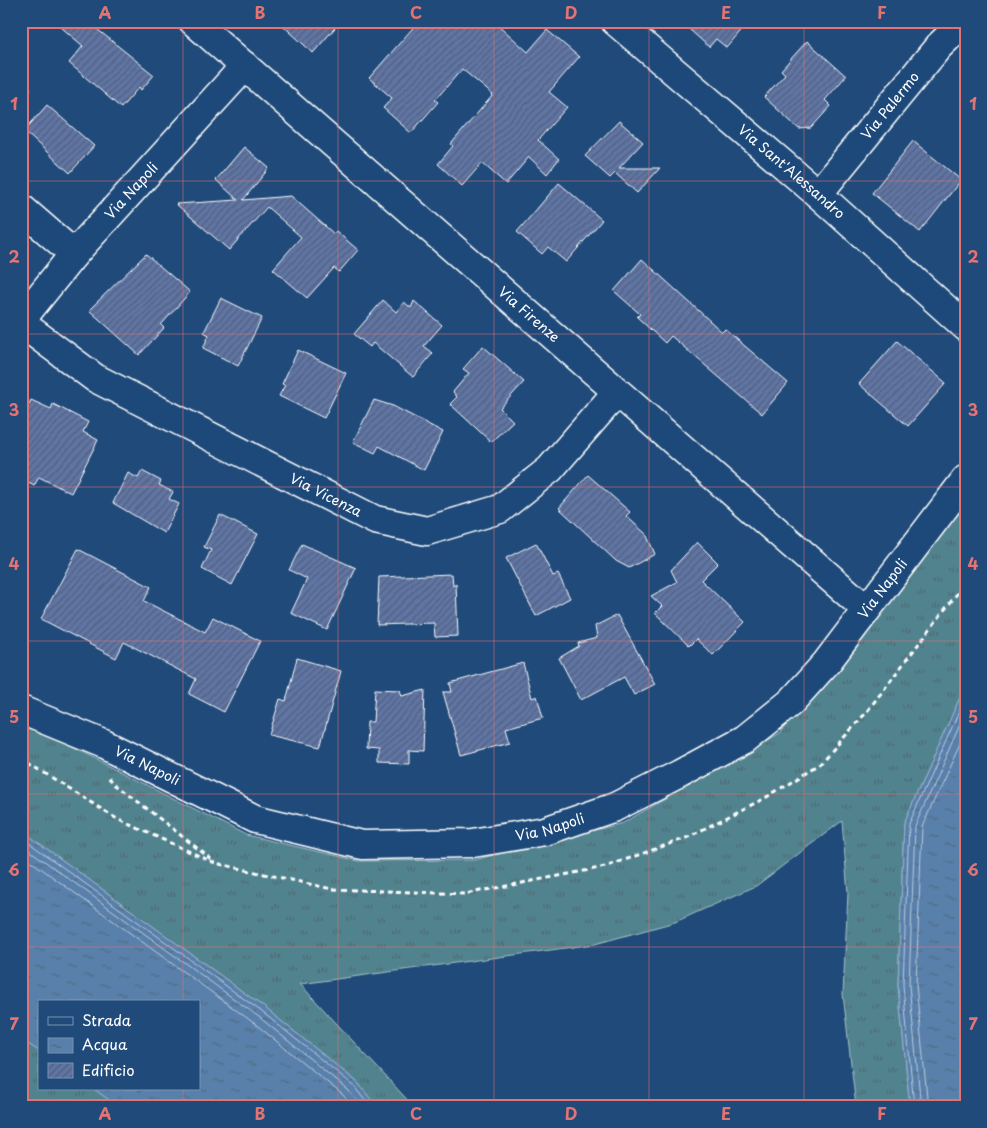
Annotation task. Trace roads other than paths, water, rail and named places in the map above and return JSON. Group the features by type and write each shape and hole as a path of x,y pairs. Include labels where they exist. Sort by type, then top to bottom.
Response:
{"street":[{"name":"Via Firenze","path":"192,21 866,609"},
{"name":"Via Sant'Alessandro","path":"615,21 818,194 966,327"},
{"name":"Via Palermo","path":"818,194 939,46 965,21"},
{"name":"Via Napoli","path":"21,321 74,254 245,66"},
{"path":"21,208 74,254"},
{"name":"Via Vicenza","path":"21,321 95,378 375,520 427,531 500,510 550,469 617,392"},
{"name":"Via Napoli","path":"21,710 104,744 255,819 362,845 473,844 544,831 614,807 744,739 791,702 827,662 966,479"}],"water":[{"path":"21,80 31,89 21,103"},
{"path":"966,684 966,1107 910,1107 898,985 904,823"},
{"path":"21,830 265,1008 357,1082 377,1107 119,1107 95,1090 200,1090 200,1000 38,1000 38,1050 21,1039"}]}
